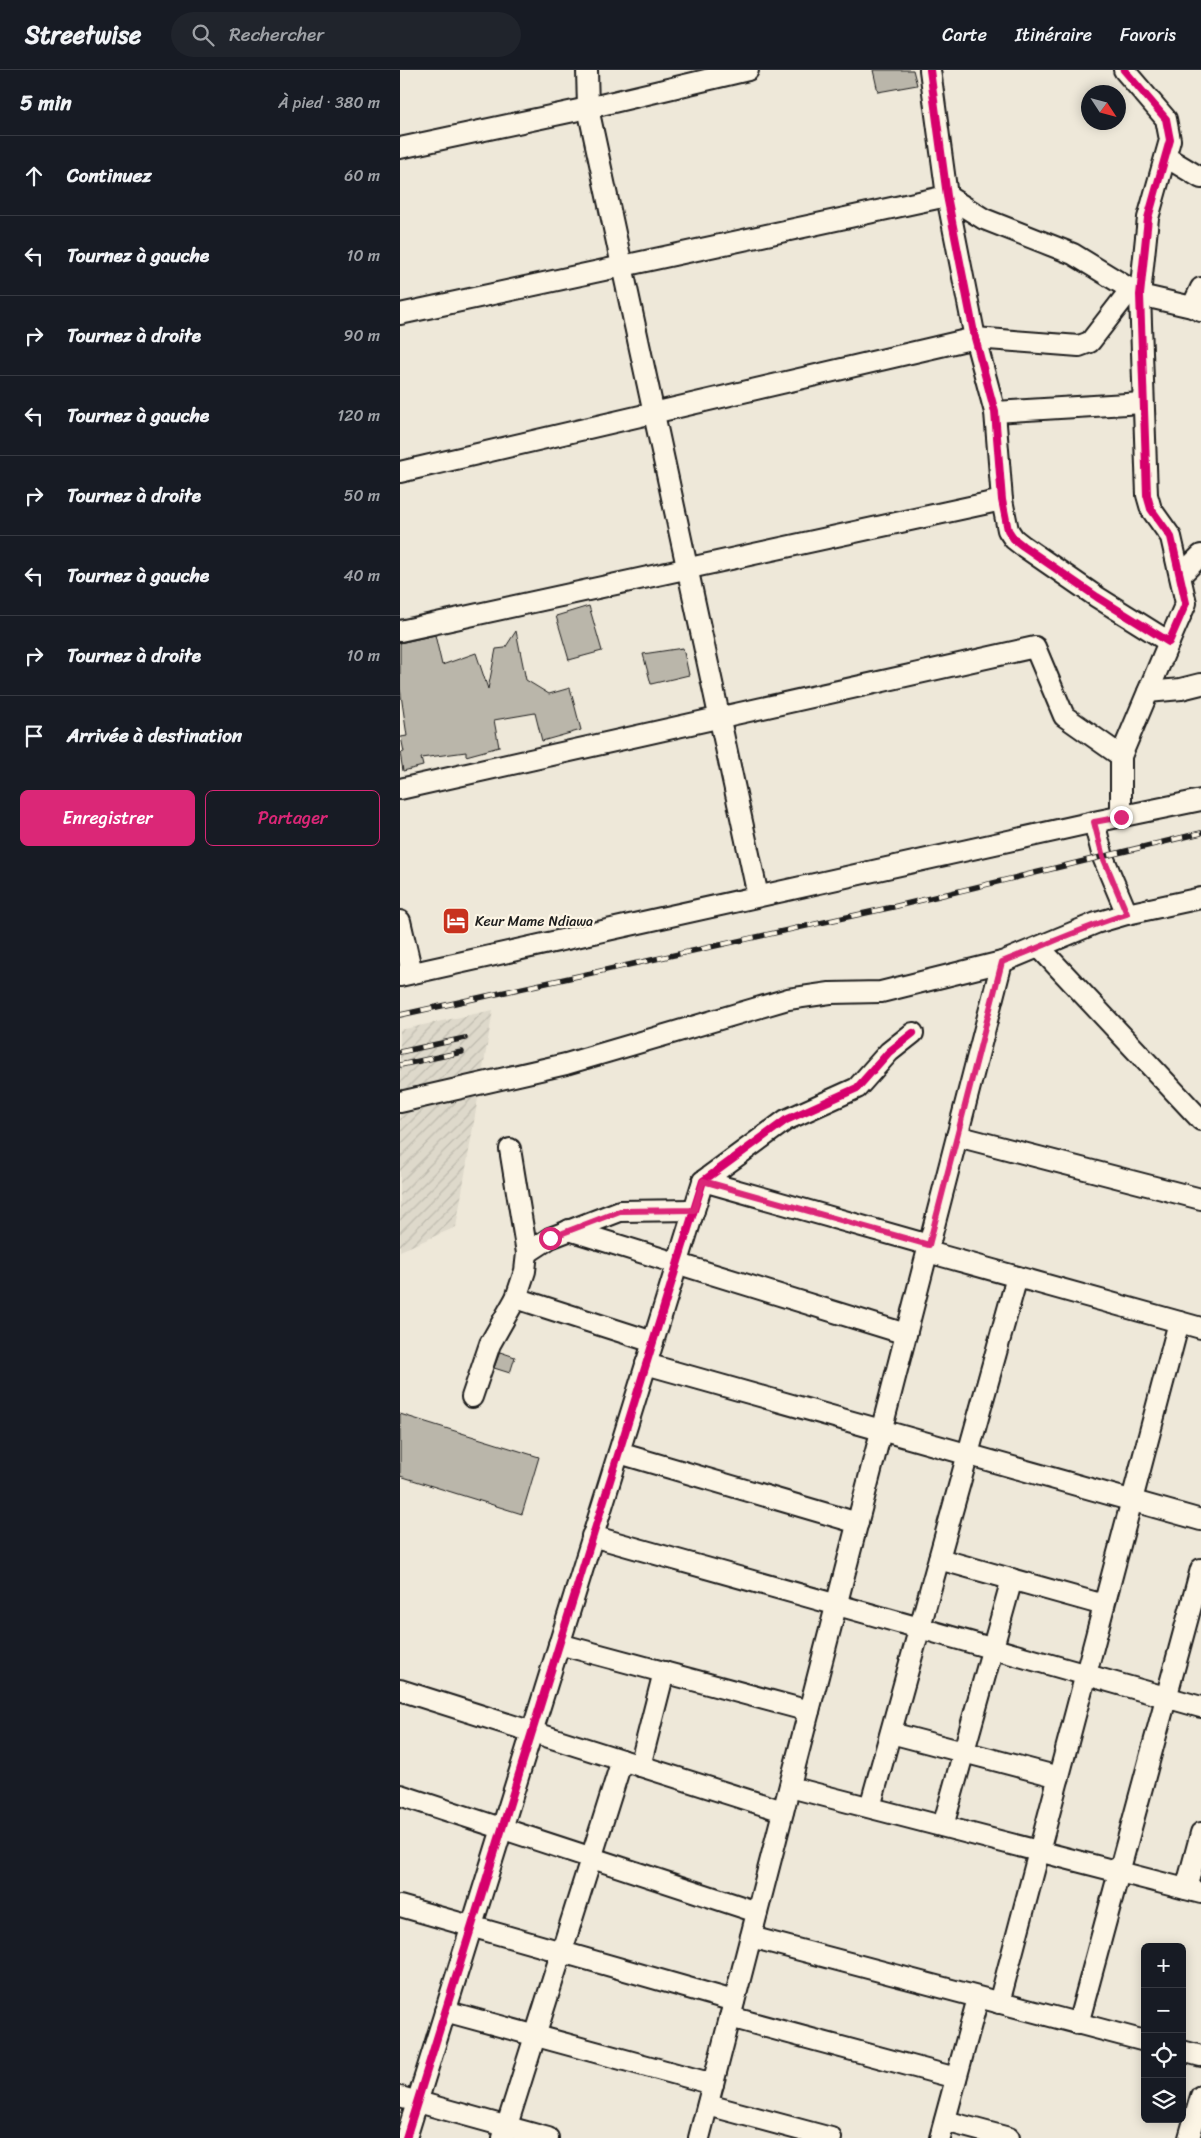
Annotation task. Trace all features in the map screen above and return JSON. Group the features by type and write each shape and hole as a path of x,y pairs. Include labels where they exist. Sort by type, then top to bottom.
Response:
{"street":[{"path":"587,70 588,108 758,896"},
{"path":"400,148 588,108 748,70"},
{"path":"930,70 947,196 975,338 995,412 1002,500 1008,530 1014,539 1097,597 1169,642"},
{"path":"1121,817 1121,756 1169,642 1193,606 1181,575 1171,538 1151,508 1147,495 1136,292 1148,218 1170,140 1166,119 1124,70"},
{"path":"1166,157 1197,169"},
{"path":"400,314 947,196 984,219 1072,254 1136,292 1197,309 1201,288"},
{"path":"400,472 975,338 1079,346 1090,342 1136,292"},
{"path":"995,412 1143,403"},
{"path":"400,632 1002,500"},
{"path":"1181,575 1201,555"},
{"path":"400,789 1036,647 1064,716 1121,756"},
{"path":"1148,692 1180,689 1201,684"},
{"path":"400,920 406,974 1201,800"},
{"path":"1094,822 1103,857 1127,914"},
{"path":"400,1102 566,1064 788,998 830,993 881,992 1002,962 1040,948 1077,930 1127,914 1201,898"},
{"path":"1040,948 1201,1120"},
{"path":"699,2138 1002,962"},
{"path":"406,2138 408,2100 445,2011 703,1181 786,1120 857,1088 889,1052 913,1033"},
{"path":"958,1136 1201,1199"},
{"path":"472,1397 490,1344 516,1298 525,1271 526,1253 510,1149"},
{"path":"703,1181 1017,1276 1201,1328"},
{"path":"526,1253 550,1238 620,1211 694,1210"},
{"path":"569,1230 906,1334"},
{"path":"870,1808 1017,1276"},
{"path":"516,1298 653,1342"},
{"path":"999,2003 1179,1322"},
{"path":"646,1364 1201,1520"},
{"path":"619,1453 858,1523"},
{"path":"592,1536 1201,1707"},
{"path":"939,1559 1104,1604"},
{"path":"1078,2024 1201,1569"},
{"path":"943,1826 1012,1579"},
{"path":"559,1644 809,1711"},
{"path":"504,2132 591,1858 631,1763 664,1672"},
{"path":"400,1690 783,1811"},
{"path":"891,1733 1059,1776"},
{"path":"790,1787 1193,1891 1201,1833"},
{"path":"400,1795 757,1912"},
{"path":"400,1906 562,1952 732,2009 956,2078"},
{"path":"751,1937 1141,2040"},
{"path":"978,1998 942,2129 1009,2138"},
{"path":"445,2011 713,2084"},
{"path":"1186,2052 1201,2056"},
{"path":"1190,2138 1201,2096"},
{"path":"408,2100 504,2132 548,2138"},
{"path":"708,2105 831,2138"}],"shaded area":[{"path":"493,1010 456,1227 400,1251 400,1030"}],"building":[{"path":"873,70 913,70 917,85 878,92"},
{"path":"589,606 602,651 569,660 556,616"},
{"path":"516,631 526,680 549,694 570,688 581,730 542,741 535,713 494,720 499,747 466,756 466,752 421,758 423,766 403,771 400,753 404,752 401,737 407,736 400,688 400,643 435,635 442,665 476,653 488,689 496,649 505,648"},
{"path":"683,648 689,675 651,684 643,654"},
{"path":"500,1352 515,1357 510,1373 494,1368"},
{"path":"400,1414 539,1457 522,1514 400,1476"}],"railway":[{"path":"400,1015 893,907 1201,833"},
{"path":"400,1052 465,1038"},
{"path":"400,1065 462,1052"}],"cycle path":[{"path":"930,70 947,196 975,338 995,412 1002,500 1008,530 1014,539 1023,546 1097,597 1169,642 1186,603 1171,537 1151,509 1147,495 1140,295 1148,218 1170,140 1166,119 1124,70"},
{"path":"406,2138 703,1181 786,1120 857,1088 889,1052 913,1033"}],"place":[{"name":"Keur Mame Ndiawa","path":"456,921"}],"route":[{"path":"550,1238 620,1211 694,1210 703,1181 929,1245 1002,962 1040,948 1077,930 1127,914 1103,857 1094,822 1121,817"}]}
